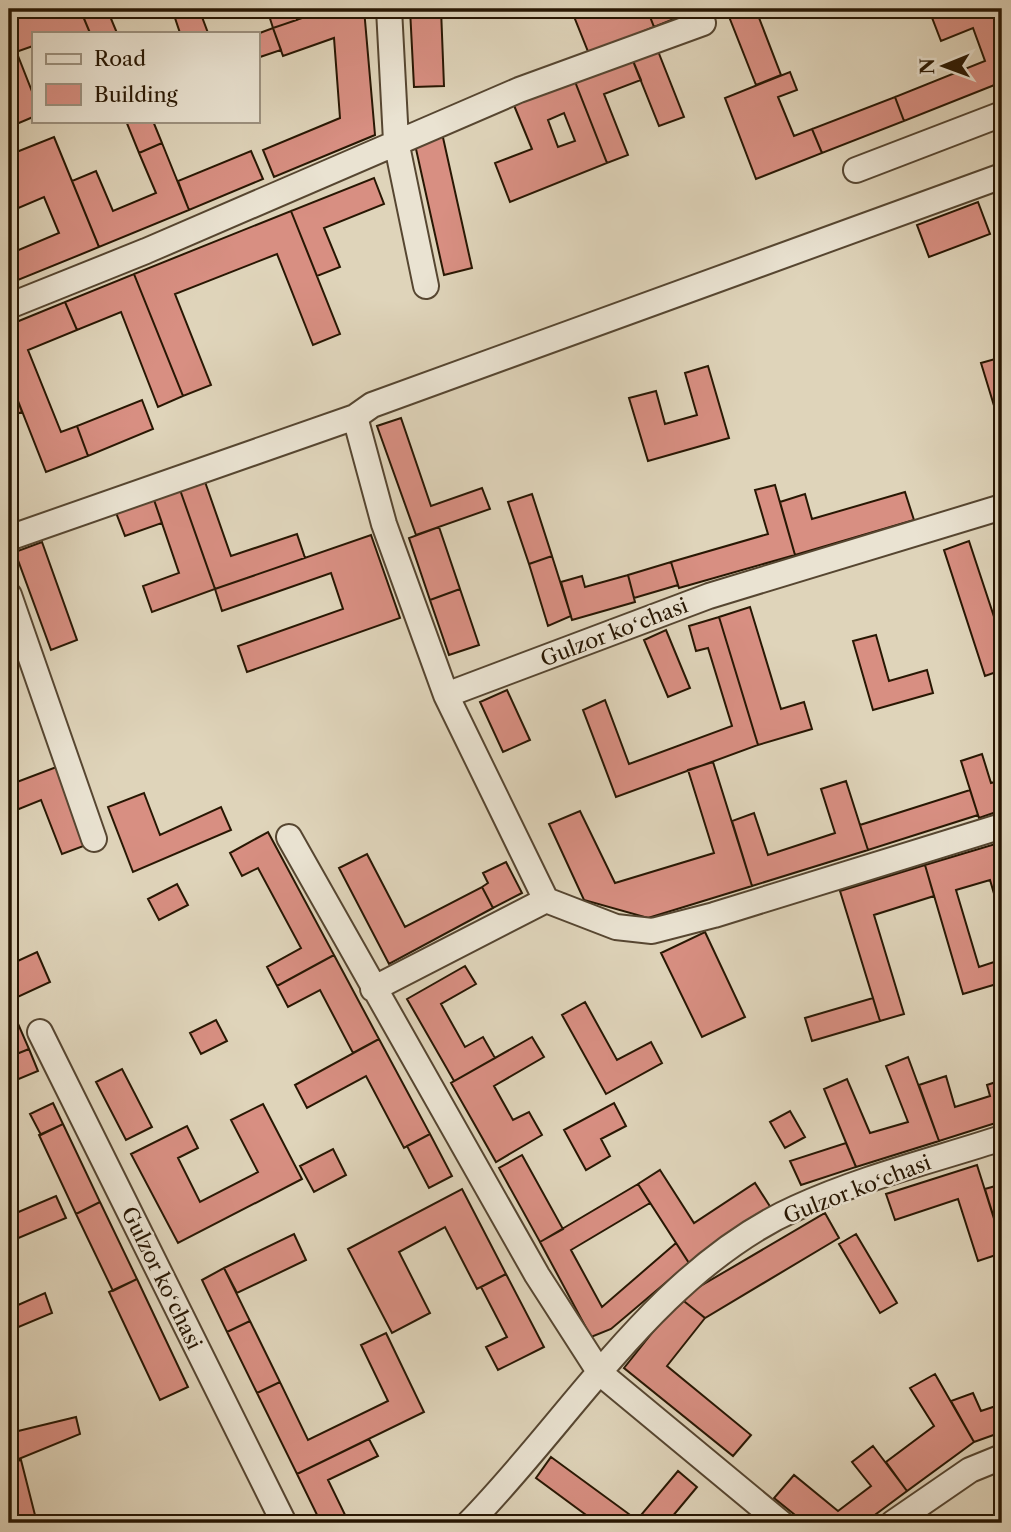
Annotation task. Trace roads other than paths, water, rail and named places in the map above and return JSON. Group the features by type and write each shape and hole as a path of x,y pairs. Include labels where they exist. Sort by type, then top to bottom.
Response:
{"street":[{"path":"388,9 396,141 426,286"},
{"path":"9,306 146,251 396,141 520,90 703,23"},
{"path":"856,170 1002,114"},
{"path":"9,538 355,417 372,405 1002,176"},
{"path":"355,417 384,524 446,695 546,900 616,927 652,931 714,915 1002,826"},
{"name":"Gulzor koʻchasi","path":"446,695 709,596 1002,507"},
{"path":"9,595 94,839"},
{"path":"289,837 537,1275 600,1373 781,1523"},
{"path":"373,989 546,900"},
{"name":"Gulzor koʻchasi","path":"40,1032 284,1523"},
{"name":"Gulzor koʻchasi","path":"469,1523 672,1295 729,1248 794,1208 1002,1138"},
{"path":"893,1523 970,1470 1002,1457"}]}
